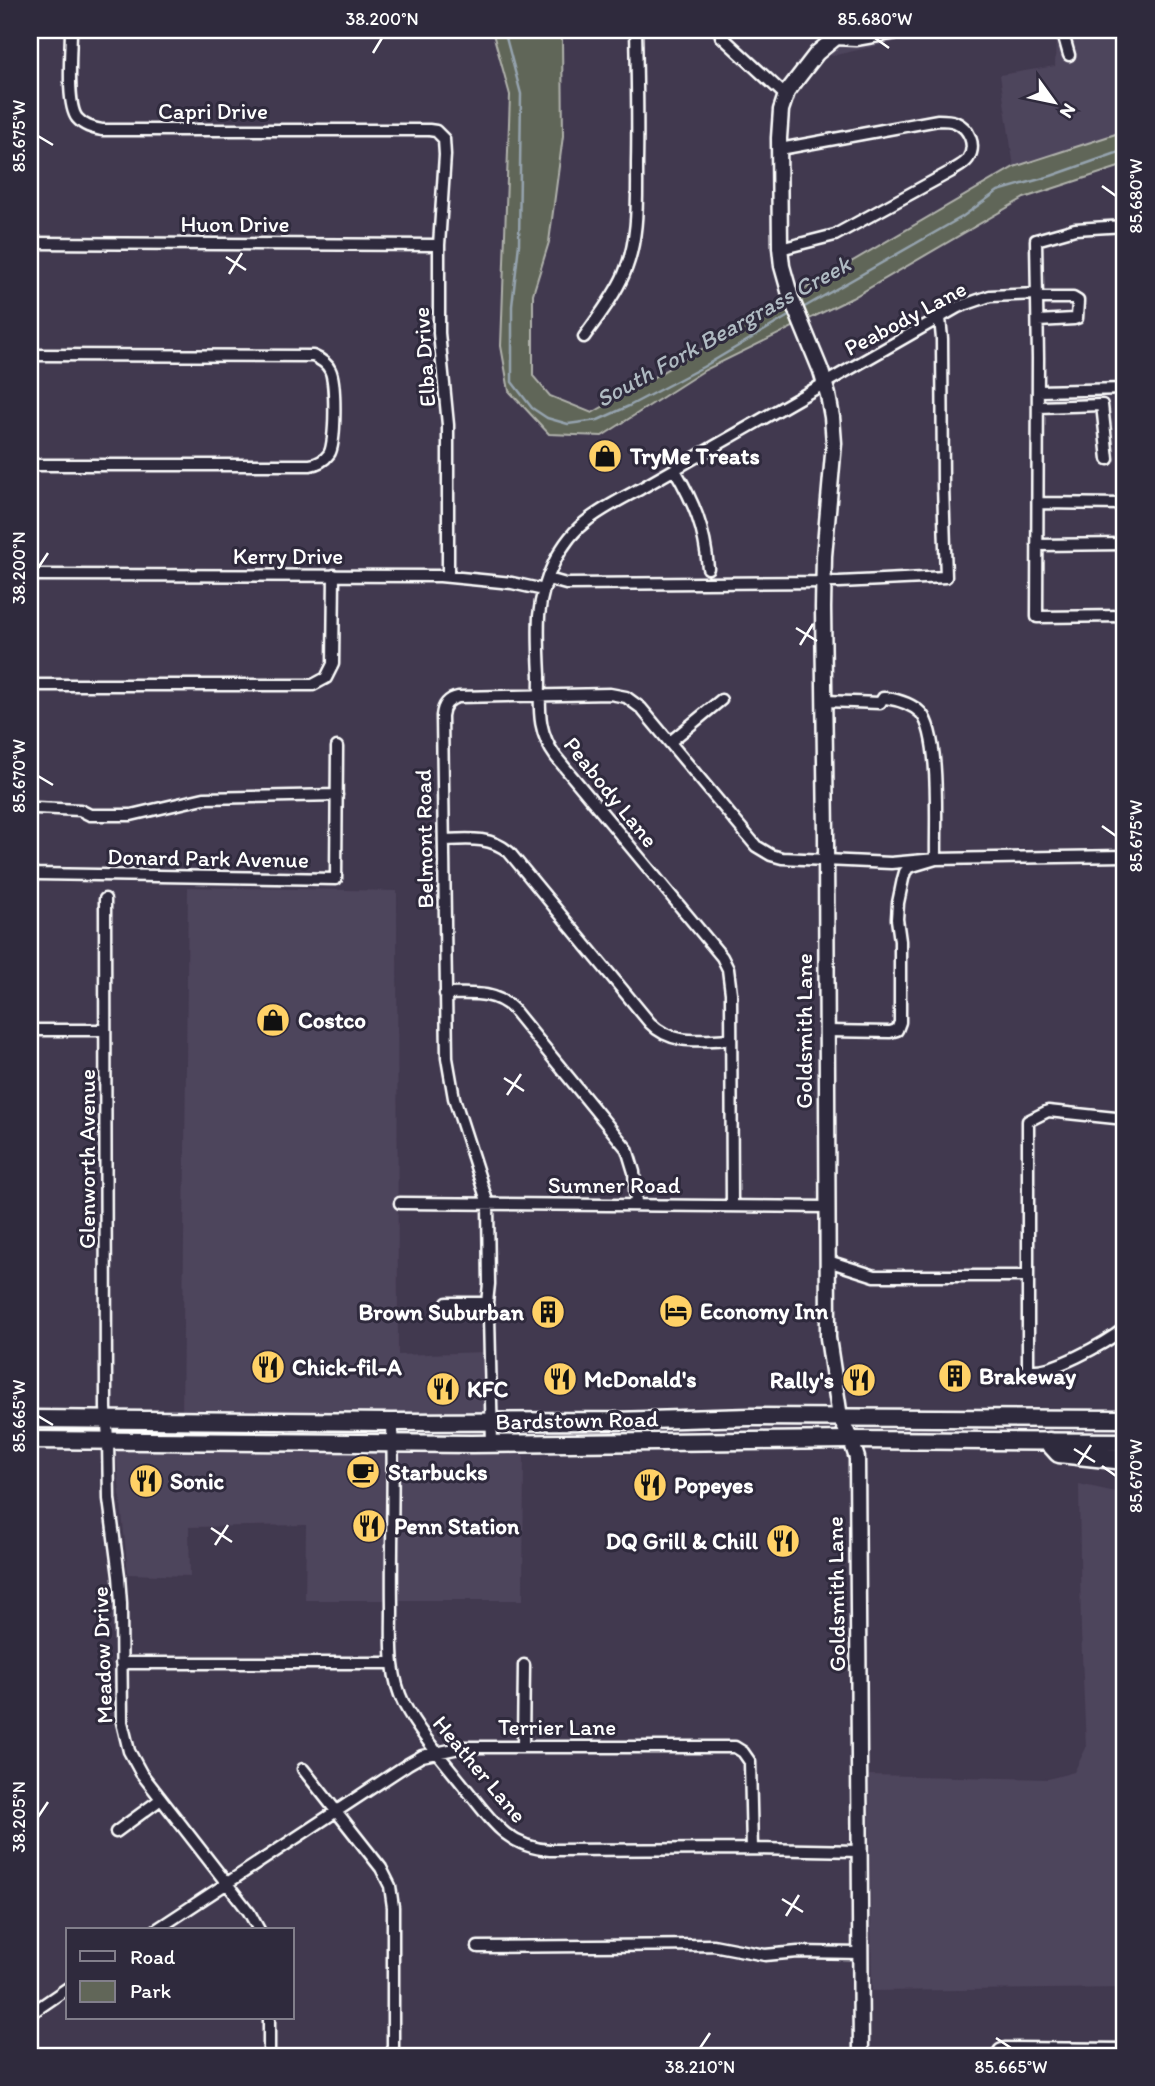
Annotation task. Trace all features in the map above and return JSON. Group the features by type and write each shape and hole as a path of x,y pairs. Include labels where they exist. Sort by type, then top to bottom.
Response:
{"highway":[{"path":"1049,1442 1059,1453 1125,1460"}],"main road":[{"name":"Bardstown Road","path":"30,1419 392,1422 840,1417 1125,1419"},
{"path":"629,1442 634,1420"},
{"name":"Bardstown Road","path":"30,1440 492,1444 851,1440 1125,1442"}],"street":[{"name":"Capri Drive","path":"71,30 71,106 78,119 90,128 429,130 442,135"},
{"path":"584,337 608,303 624,274 632,251 636,227 638,152 636,30"},
{"path":"720,30 721,36 785,95"},
{"path":"834,34 856,40 913,30"},
{"path":"1062,30 1069,55"},
{"name":"Goldsmith Lane","path":"834,34 785,95 781,110 780,249 791,298 825,383 834,443 823,582 828,1338 840,1417 857,1458 861,2056"},
{"path":"779,149 938,120 953,121 964,128 972,145 970,156 950,172 835,234 780,249"},
{"name":"Elba Drive","path":"442,135 446,145 439,244 439,333 447,425 448,576"},
{"path":"1125,226 1075,229 1036,240 1037,617 1125,616"},
{"name":"Huon Drive","path":"30,243 439,244"},
{"name":"Peabody Lane","path":"732,1205 730,980 725,963 548,747 541,729 540,695 539,614 544,590 559,554 571,536 588,520 958,307 990,296 1073,298 1078,301 1077,318 1038,321"},
{"path":"548,579 566,583 823,582 946,577 940,318"},
{"path":"30,355 313,356 323,361 331,370 333,383 333,441 330,453 310,466 30,465"},
{"path":"1038,391 1125,389"},
{"path":"1038,407 1102,405 1108,459"},
{"path":"675,470 701,524 707,548 708,568"},
{"path":"1038,503 1125,503"},
{"path":"1037,544 1125,544"},
{"name":"Kerry Drive","path":"30,575 448,576 512,583 544,590"},
{"path":"30,685 313,685 326,678 333,664 334,575"},
{"name":"Belmont Road","path":"492,1444 489,1316 486,1303 489,1284 488,1204 448,1074 442,716 447,703 458,697 610,694 626,697 641,708 762,850 782,858 891,863 936,859 1125,856"},
{"path":"825,701 880,703 886,698 907,704 921,714 929,731 934,757 936,859 909,867 903,879 897,919 901,941 900,1022 897,1030 827,1031"},
{"path":"670,742 721,700"},
{"path":"337,747 337,795"},
{"name":"Donard Park Avenue","path":"30,872 335,879 337,795 204,798 131,815 90,815 80,810 36,808"},
{"path":"444,840 479,839 500,844 650,1023 662,1033 682,1040 731,1040"},
{"name":"Glenworth Avenue","path":"105,899 106,1420"},
{"path":"445,994 493,996 513,1009 623,1142 631,1156 636,1204"},
{"path":"30,1030 105,1030"},
{"path":"1125,1119 1048,1111 1028,1121 1028,1369 1035,1372 1079,1356 1125,1328"},
{"name":"Sumner Road","path":"400,1203 828,1206"},
{"path":"828,1261 875,1276 1028,1276"},
{"path":"447,1303 486,1303"},
{"name":"Meadow Drive","path":"106,1420 109,1506 121,1603 121,1698 124,1733 135,1764 249,1912 258,1928"},
{"name":"Heather Lane","path":"392,1422 391,1589 393,1663 399,1691 428,1741 498,1829 515,1841 550,1850 860,1851"},
{"path":"121,1663 393,1663"},
{"path":"523,1745 524,1665"},
{"name":"Terrier Lane","path":"159,1928 408,1764 422,1756 464,1747 724,1746 739,1749 750,1762 752,1849"},
{"path":"303,1769 388,1879 392,1893 393,2056"},
{"path":"117,1832 160,1798"},
{"path":"478,1947 713,1945 765,1955 798,1952 861,1953"},
{"path":"31,2008 66,1989"},
{"path":"269,2020 269,2056"},
{"path":"996,2056 1005,2048 1125,2049"}],"shaded area":[{"path":"830,30 950,30 831,56"},
{"path":"1056,30 1125,30 1125,131 1014,167 1000,75 1055,66"},
{"path":"188,887 397,891 398,1355 484,1352 484,1414 182,1413"},
{"path":"121,1449 517,1452 524,1457 523,1600 305,1600 306,1525 189,1527 190,1576 128,1574 116,1453"},
{"path":"1079,1484 1125,1494 1125,1988 872,1991 869,1775 1048,1779 1074,1772 1086,1748"}],"green space":[{"path":"492,30 547,30 562,39 563,136 549,242 533,294 533,376 550,396 592,413 1014,167 1125,131 1125,165 1024,198 852,298 705,370 602,436 549,434 509,391 501,346 510,95"}],"waterway":[{"name":"South Fork Beargrass Creek","path":"504,30 521,94 519,244 512,306 512,382 532,408 547,418 568,424 598,420 703,367 792,314"},
{"name":"South Fork Beargrass Creek","path":"801,309 962,217 998,191 1125,150"}],"place":[{"name":"TryMe Treats","path":"605,456"},
{"name":"Costco","path":"273,1020"},
{"name":"Economy Inn","path":"676,1311"},
{"name":"Brown Suburban","path":"548,1312"},
{"name":"Chick-fil-A","path":"268,1367"},
{"name":"Brakeway","path":"955,1376"},
{"name":"McDonald's","path":"560,1379"},
{"name":"Rally's","path":"859,1380"},
{"name":"KFC","path":"443,1389"},
{"name":"Starbucks","path":"363,1472"},
{"name":"Sonic","path":"146,1481"},
{"name":"Popeyes","path":"650,1485"},
{"name":"Penn Station","path":"369,1526"},
{"name":"DQ Grill & Chill","path":"783,1541"}]}
